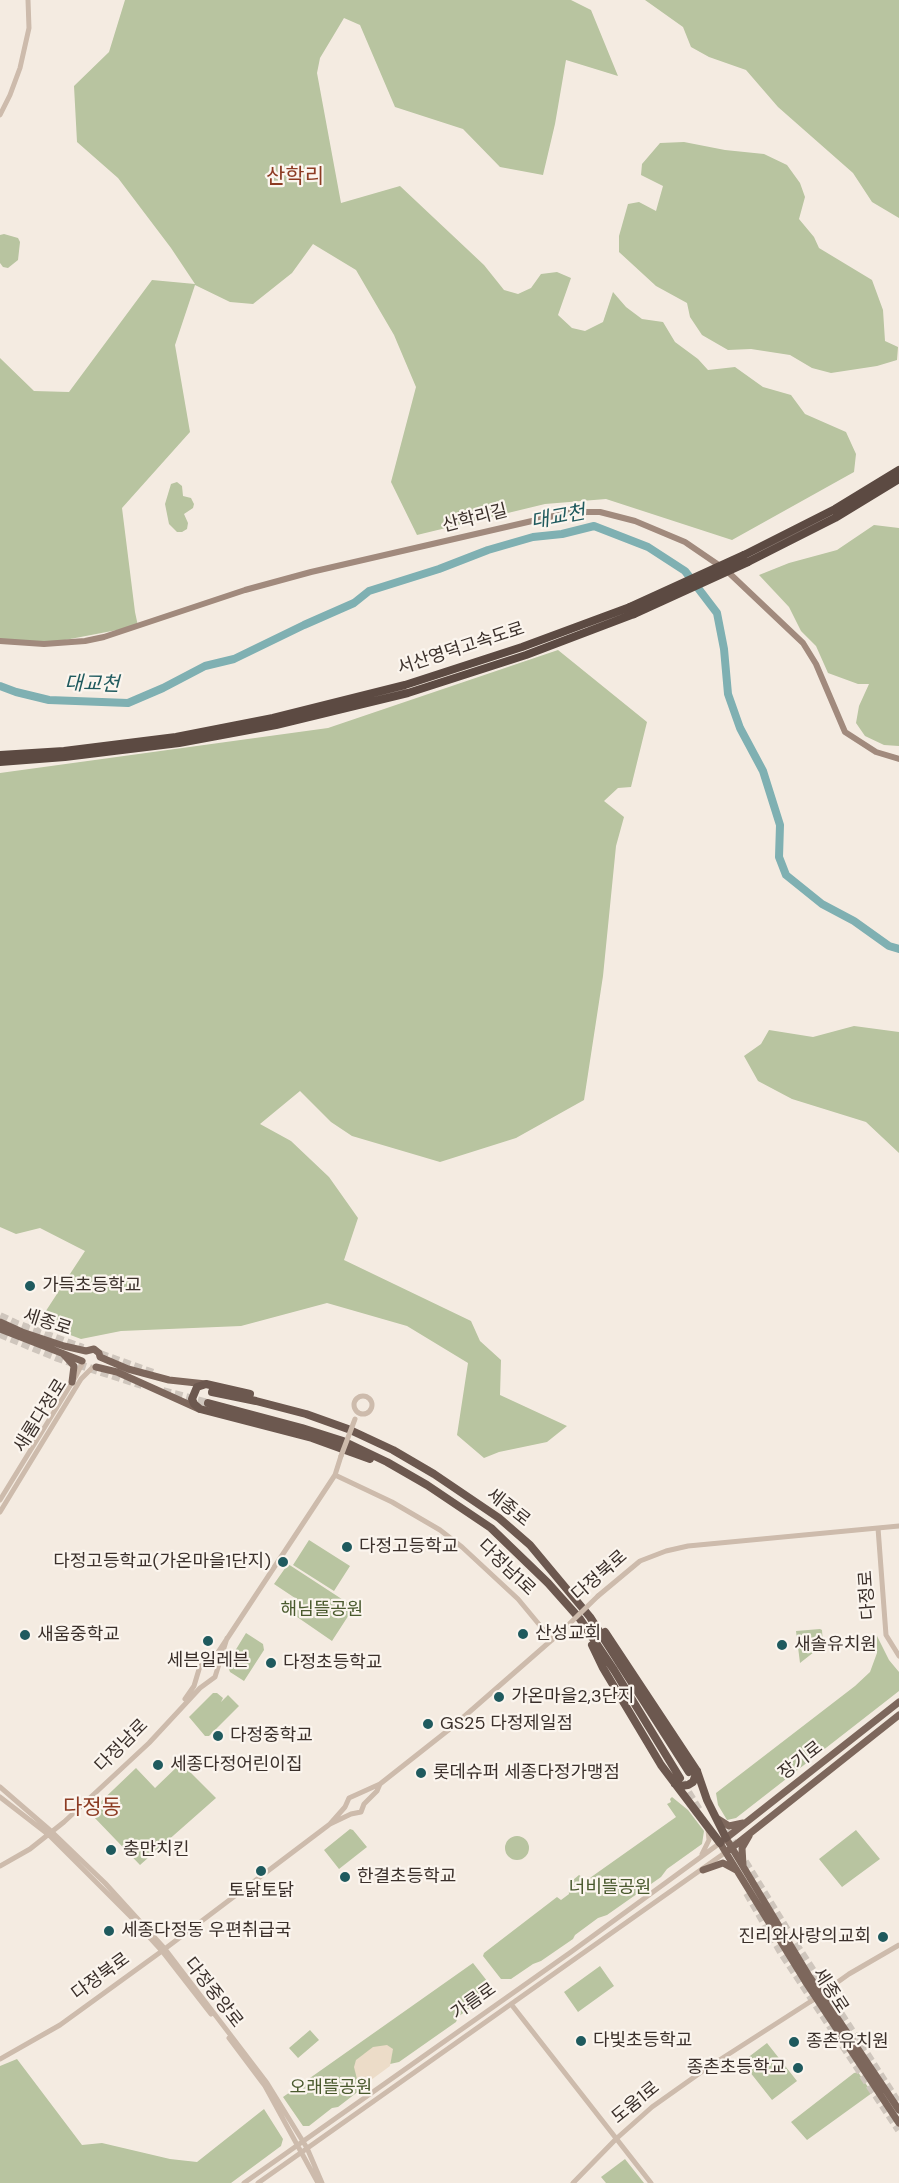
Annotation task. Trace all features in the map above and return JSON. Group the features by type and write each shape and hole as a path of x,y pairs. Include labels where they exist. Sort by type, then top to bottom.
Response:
{"highway":[{"name":"서산영덕고속도로","path":"746,558 835,509 899,470"},
{"name":"서산영덕고속도로","path":"0,762 65,757 179,743 276,725 408,693 526,655 632,610 836,518 899,479"},
{"name":"서산영덕고속도로","path":"0,755 64,751 177,736 273,718 405,685 632,610"},
{"path":"407,1474 312,1438 200,1409 192,1399 198,1387 206,1384 316,1413 392,1445 434,1474"},
{"name":"세종로","path":"212,1392 306,1414 348,1429 393,1450 434,1474 499,1518 530,1545 580,1598 600,1625 693,1771 723,1840"},
{"name":"세종로","path":"208,1402 343,1441 407,1474 491,1528 527,1562 579,1619 603,1668 636,1724 703,1820 723,1840"},
{"path":"677,1781 688,1785 693,1782 693,1771"}],"main road":[{"name":"산학리길","path":"0,641 44,644 104,637 245,590 311,572 571,512 600,512 634,521 685,542 726,570 803,643 816,664 845,732 876,752 899,759"},
{"name":"세종로","path":"0,1322 22,1332 86,1351"},
{"name":"세종로","path":"0,1329 82,1362"},
{"path":"200,1409 117,1372 87,1367 82,1362 83,1354 94,1349 100,1357 128,1369 169,1380 206,1384"},
{"path":"62,1353 74,1366 72,1382"},
{"path":"94,1367 100,1362 100,1357"},
{"name":"장기로","path":"723,1840 899,1702"},
{"name":"장기로","path":"729,1850 899,1715"},
{"path":"714,1815 729,1827 753,1818"},
{"path":"703,1870 723,1863 741,1869 742,1848 758,1827"},
{"name":"세종로","path":"723,1840 899,2123"},
{"name":"세종로","path":"818,1996 899,2110"}],"street":[{"path":"0,115 20,68 29,28 28,0"},
{"name":"새롬다정로","path":"0,1500 82,1362"},
{"name":"새롬다정로","path":"0,1512 81,1379 94,1367"},
{"path":"177,1710 194,1686 200,1666 215,1657 335,1474 359,1413"},
{"name":"다정남1로","path":"335,1474 392,1502 455,1541 503,1583 552,1640"},
{"name":"다정북로","path":"380,1784 451,1728 640,1561 677,1548 720,1542 899,1526"},
{"name":"다정로","path":"878,1528 886,1635 899,1656"},
{"path":"177,1710 214,1677 227,1638"},
{"path":"208,1663 216,1669"},
{"path":"198,1676 207,1681"},
{"name":"다정남로","path":"0,1866 30,1849 50,1833 148,1743 177,1710"},
{"path":"330,1824 345,1807 349,1798 380,1784"},
{"path":"330,1824 361,1812 364,1804 377,1791 380,1784"},
{"name":"다정중앙로","path":"0,1787 105,1883 163,1950 267,2083 307,2148 320,2183"},
{"path":"356,1796 364,1804"},
{"name":"다정중앙로","path":"0,1797 50,1833"},
{"path":"345,1807 351,1814"},
{"path":"692,1865 709,1840 708,1830 703,1820"},
{"name":"다정북로","path":"0,2060 60,2025 330,1824"},
{"name":"가름로","path":"244,2183 692,1865 723,1840"},
{"name":"가름로","path":"258,2183 729,1850"},
{"name":"도움1로","path":"573,2183 616,2139 652,2107 849,1974 899,1945"},
{"name":"다정중앙로","path":"163,1950 265,2086 320,2183"},
{"path":"511,2004 651,2183"}],"green space":[{"path":"125,0 571,0 591,10 618,76 566,60 543,175 500,167 463,129 395,107 360,25 344,18 320,58 317,73 341,203 400,186 484,265 504,290 518,294 531,288 541,274 557,272 571,278 558,315 572,328 585,331 603,322 613,292 626,307 642,319 663,322 675,342 698,359 708,370 735,367 763,387 791,395 805,414 846,432 856,454 854,472 732,540 606,499 545,504 417,535 391,482 416,387 394,335 356,270 313,244 292,273 253,304 230,302 195,285 175,345 190,432 122,508 138,626 44,644 0,639 0,358 34,391 69,392 152,280 195,284 118,178 77,142 74,86 109,52"},
{"path":"645,0 899,0 899,218 872,202 853,173 778,107 746,70 709,57 691,47 683,27"},
{"path":"684,142 725,150 764,154 787,165 800,183 805,197 799,219 814,237 819,248 872,280 883,310 885,341 898,347 897,360 877,366 831,373 812,368 790,355 751,349 728,350 702,335 690,317 687,303 656,286 619,252 619,236 628,204 639,202 656,211 663,186 641,175 642,164 660,143"},
{"path":"0,235 18,238 20,242 18,260 8,268 3,267 0,263"},
{"path":"177,482 182,486 183,496 191,498 194,504 193,508 184,514 188,523 187,529 182,532 177,532 169,524 165,504 171,484"},
{"path":"874,525 899,528 899,746 884,745 865,736 856,723 859,706 869,684 858,684 828,673 816,646 801,631 789,607 759,575 789,563 837,550"},
{"path":"558,650 647,722 631,787 618,788 604,801 624,817 616,846 603,976 584,1100 516,1138 440,1162 352,1136 331,1122 300,1091 260,1124 291,1141 329,1177 358,1218 344,1260 471,1321 480,1341 501,1360 500,1395 567,1426 547,1442 499,1452 484,1458 457,1435 468,1363 407,1326 327,1303 241,1326 121,1331 81,1339 38,1323 85,1251 40,1228 16,1234 0,1227 0,773 328,728"},
{"path":"854,1026 899,1032 899,1153 866,1122 792,1099 758,1081 744,1056 761,1044 769,1030 813,1037"},
{"path":"309,1540 350,1566 334,1591 293,1565"},
{"name":"해님뜰공원","path":"288,1564 354,1607 332,1641 287,1610 295,1598 274,1584"},
{"path":"820,1629 823,1645 800,1663 796,1631"},
{"path":"246,1633 263,1644 264,1650 244,1681 230,1672 227,1664"},
{"path":"877,1636 889,1660 899,1672 899,1691 736,1818 727,1820 718,1805 716,1793 870,1672 877,1653"},
{"path":"213,1693 223,1698 221,1702 228,1695 239,1706 209,1736 205,1736 189,1717"},
{"path":"181,1763 216,1798 140,1865 92,1815 92,1810 136,1768 155,1788"},
{"name":"너비뜰공원","path":"672,1797 688,1810 704,1831 702,1844 667,1869 661,1877 607,1915 598,1918 541,1961 511,1979 501,1979 483,1956 484,1953 557,1897 561,1900 569,1894 568,1885 579,1875 587,1880 676,1817 667,1804 671,1802"},
{"path":"350,1829 367,1847 339,1869 324,1850"},
{"path":"856,1830 880,1859 842,1887 819,1859"},
{"path":"517,1836 522,1837 528,1843 528,1853 522,1859 517,1860 512,1859 506,1853 505,1848 506,1843 512,1837"},
{"name":"오래뜰공원","path":"473,1963 491,1986 491,1992 458,2017 456,2022 399,2062 390,2064 371,2078 368,2084 338,2107 332,2108 309,2126 303,2126 283,2097"},
{"path":"600,1966 614,1986 578,2012 564,1992"},
{"path":"310,2030 319,2040 298,2058 289,2048"},
{"path":"767,2043 797,2081 772,2100 742,2062"},
{"path":"17,2059 82,2145 102,2143 170,2159 197,2162 264,2109 283,2139 281,2146 231,2183 0,2183 0,2066"},
{"path":"858,2072 872,2093 807,2140 791,2122"},
{"path":"625,2159 644,2183 606,2183 601,2177"}],"shaded area":[{"path":"387,2045 393,2049 390,2066 371,2080 357,2079 354,2067 356,2060 373,2047"}],"waterway":[{"name":"대교천","path":"0,686 49,700 128,703 205,666 234,659 354,603 369,591 439,569 488,550 533,537 562,534 594,526 648,547 685,571 717,613 724,649 728,694 740,728 763,771 780,825 779,857 786,875 822,904 854,921 889,946 899,949"}],"tunnel":[{"path":"0,1316 83,1348"},
{"path":"0,1334 58,1358 142,1385"},
{"path":"100,1354 156,1374"},
{"path":"163,1391 208,1403"},
{"path":"682,1782 699,1810"},
{"path":"726,1831 899,2104"},
{"path":"747,1893 781,1952 899,2130"}],"place":[{"name":"가득초등학교","path":"30,1286"},
{"name":"다정고등학교","path":"347,1547"},
{"name":"다정고등학교(가온마을1단지)","path":"283,1562"},
{"name":"산성교회","path":"523,1634"},
{"name":"새움중학교","path":"25,1635"},
{"name":"세븐일레븐","path":"208,1641"},
{"name":"새솔유치원","path":"782,1645"},
{"name":"다정초등학교","path":"271,1663"},
{"name":"가온마을2,3단지","path":"499,1697"},
{"name":"GS25 다정제일점","path":"428,1724"},
{"name":"다정중학교","path":"218,1736"},
{"name":"세종다정어린이집","path":"158,1765"},
{"name":"롯데슈퍼 세종다정가맹점","path":"421,1773"},
{"name":"충만치킨","path":"111,1850"},
{"name":"토닭토닭","path":"261,1871"},
{"name":"한결초등학교","path":"345,1877"},
{"name":"세종다정동 우편취급국","path":"109,1931"},
{"name":"진리와사랑의교회","path":"883,1937"},
{"name":"다빛초등학교","path":"581,2041"},
{"name":"종촌유치원","path":"794,2042"},
{"name":"종촌초등학교","path":"798,2068"}],"district":[{"name":"산학리","path":"295,177"},
{"name":"다정동","path":"92,1808"}]}
